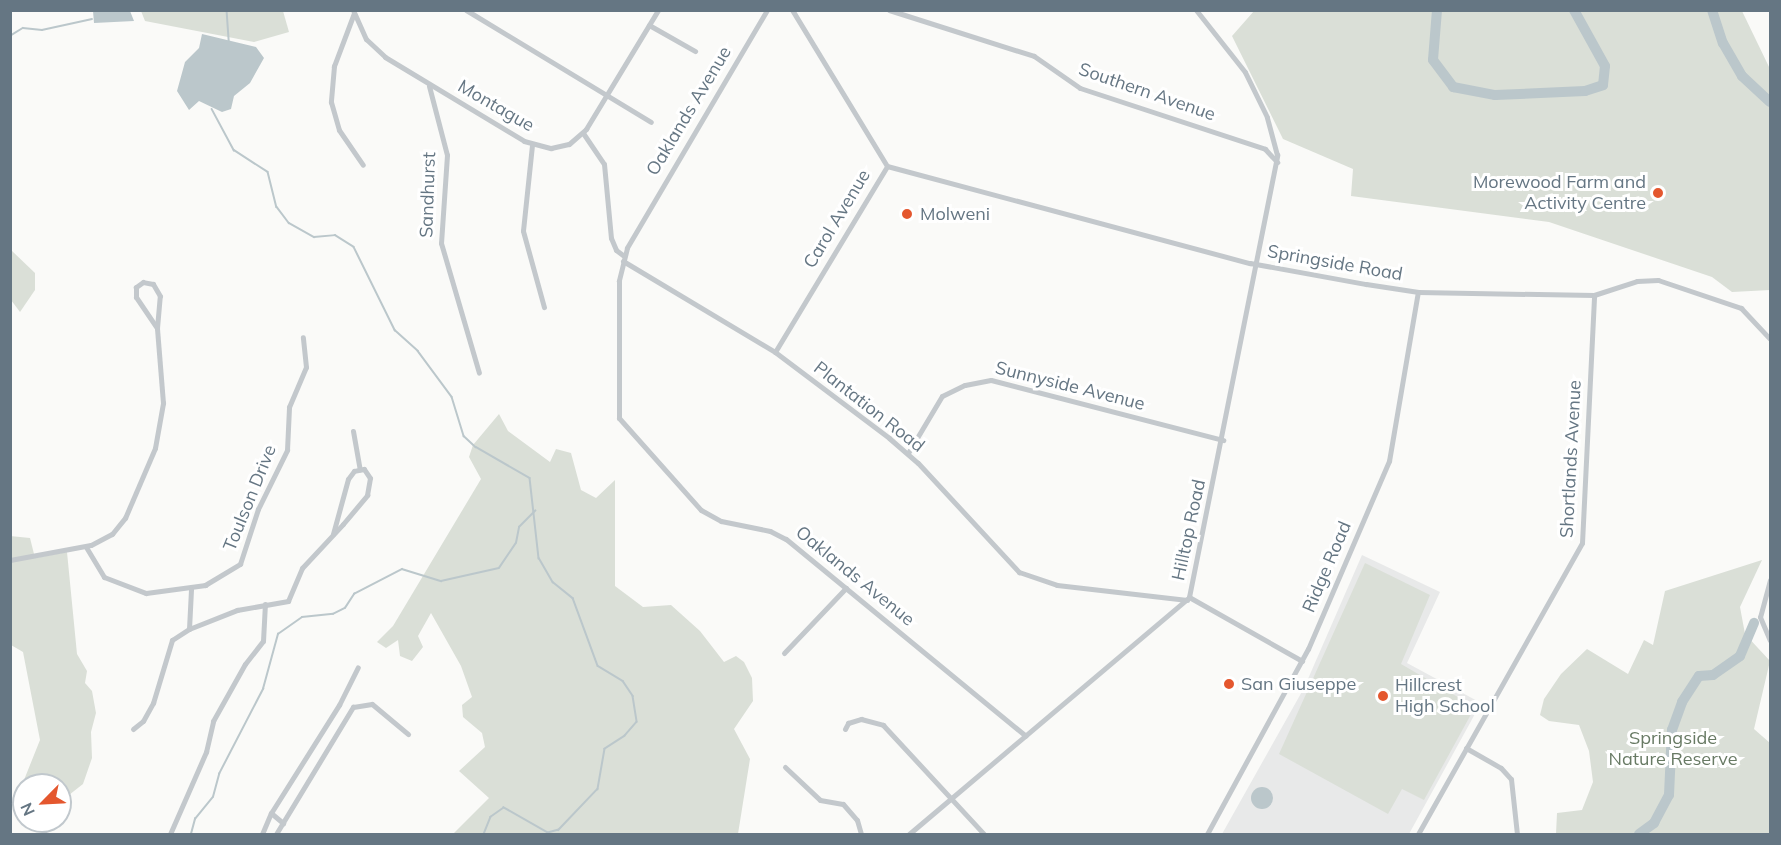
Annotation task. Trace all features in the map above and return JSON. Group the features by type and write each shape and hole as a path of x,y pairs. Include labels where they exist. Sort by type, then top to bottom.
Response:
{"street":[{"path":"466,10 651,122"},
{"name":"Montague","path":"353,12 371,46 429,87 532,145 556,148 583,133 658,10"},
{"name":"Oaklands Avenue","path":"767,10 623,258 618,408 624,426 701,510 721,521 779,535 1026,736"},
{"name":"Carol Avenue","path":"775,352 886,166 792,10"},
{"name":"Southern Avenue","path":"889,10 1034,56 1080,88 1264,149 1277,162"},
{"path":"1196,10 1245,72 1276,144 1264,149"},
{"path":"353,12 334,66 331,102 339,130 363,165"},
{"path":"649,25 695,51"},
{"name":"Sandhurst","path":"429,87 447,155 441,243 479,373"},
{"path":"583,133 604,164 611,238 616,250 623,258"},
{"name":"Hilltop Road","path":"909,834 1188,598 1277,162 1276,144"},
{"path":"532,145 523,231 544,307"},
{"name":"Springside Road","path":"886,166 1257,264 1418,292 1594,295 1637,281 1663,281 1741,308 1770,339"},
{"name":"Plantation Road","path":"623,258 775,352 908,453 1018,572 1057,585 1188,598 1302,661"},
{"path":"10,560 86,546 107,538 123,523 155,448 163,403 157,328 160,296 153,284 142,282 135,290 136,297 157,328"},
{"name":"Ridge Road","path":"1207,834 1302,661 1389,461 1418,292"},
{"name":"Shortlands Avenue","path":"1419,834 1582,543 1594,295"},
{"name":"Toulson Drive","path":"86,546 97,570 117,585 149,594 191,589 217,580 244,559 257,514 286,450 289,407 306,367 303,337"},
{"name":"Sunnyside Avenue","path":"908,453 942,396 965,385 991,380 1222,440"},
{"path":"133,729 143,721 153,703 172,640 189,629 237,610 288,601 302,568 369,492 370,475 360,469 353,431"},
{"path":"333,534 345,487 352,472 360,469"},
{"path":"1770,580 1760,616 1770,640"},
{"path":"784,653 846,588"},
{"path":"189,629 191,589"},
{"path":"170,834 206,752 213,721 263,641 265,604"},
{"path":"262,834 271,813 339,705 358,667"},
{"path":"276,834 355,705 372,704 408,734"},
{"path":"845,729 861,719 883,725 984,834"},
{"path":"1466,748 1501,768 1511,779 1517,834"},
{"path":"785,767 820,800 843,804 857,820 861,834"},
{"path":"271,813 283,823"}],"shaded area":[{"path":"93,11 130,11 134,21 94,23"},
{"path":"202,34 256,47 264,58 250,83 234,96 231,109 222,112 199,101 189,110 177,91 185,62 199,48"},
{"name":"Hillcrest High School","path":"1362,555 1440,592 1407,663 1481,703 1409,834 1222,834 1304,688"},
{"path":"1262,787 1270,790 1273,798 1270,806 1262,809 1254,806 1251,798 1254,790"}],"green space":[{"path":"141,11 283,11 289,32 254,42 145,21"},
{"path":"1254,11 1742,11 1770,69 1770,290 1732,292 1712,277 1549,222 1351,196 1353,169 1283,139 1232,36"},
{"path":"11,250 35,273 35,290 20,312 11,300"},
{"path":"499,414 508,431 550,462 556,449 571,453 581,490 596,498 615,480 615,586 643,607 671,605 700,631 724,662 736,656 744,662 752,678 753,701 734,729 750,759 738,834 453,834 489,798 459,771 485,747 482,733 463,717 462,705 472,697 461,666 431,613 418,636 423,647 412,661 400,656 398,640 386,648 377,642 393,626 481,479 469,457 473,445"},
{"path":"10,536 30,538 35,558 67,552 77,654 87,671 85,683 92,691 96,713 91,732 92,758 83,784 72,793 72,773 27,773 40,740 23,652 11,645"},
{"name":"Springside Nature Reserve","path":"1762,560 1740,607 1745,634 1770,661 1754,729 1770,743 1770,834 1556,834 1557,813 1582,810 1593,782 1589,751 1579,725 1549,721 1540,715 1544,699 1561,674 1587,649 1628,674 1644,640 1653,645 1665,591"},
{"name":"Hillcrest High School","path":"1365,563 1430,595 1401,664 1475,707 1424,800 1402,789 1388,814 1279,754"}],"waterway":[{"path":"227,10 229,41"},
{"path":"1437,10 1433,60 1453,87 1495,95 1585,91 1603,85 1605,66 1574,10"},
{"path":"1712,10 1723,43 1742,76 1770,102"},
{"path":"10,36 23,28 42,30 92,19"},
{"path":"212,109 234,150 268,172 277,207 289,223 314,237 335,235 354,247 395,330 418,351 452,397 464,436 476,447 530,478 539,558 553,582 573,598 598,666 623,681 633,696 637,722 625,736 605,749 598,789 559,830 548,833 504,808 491,817 484,834"},
{"path":"191,834 195,819 213,797 219,774 263,689 278,634 302,617 333,614 345,608 354,594 402,569 441,581 499,568 516,543 519,527 535,511"},
{"path":"1639,834 1654,823 1669,795 1672,730 1682,702 1699,676 1713,675 1740,656 1754,623"}],"place":[{"name":"Morewood Farm and Activity Centre","path":"1658,193"},
{"name":"Molweni","path":"907,214"},
{"name":"San Giuseppe","path":"1229,684"},
{"name":"Hillcrest High School","path":"1383,696"}]}
